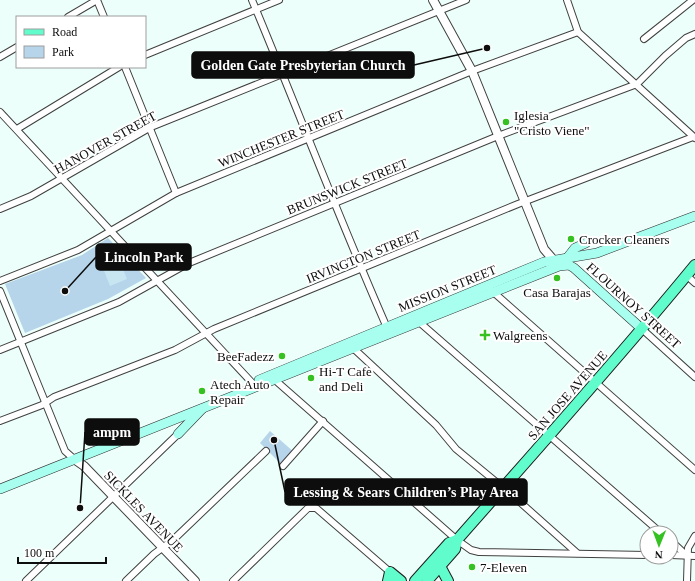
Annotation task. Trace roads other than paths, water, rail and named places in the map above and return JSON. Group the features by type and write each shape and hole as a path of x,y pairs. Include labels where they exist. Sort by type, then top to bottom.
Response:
{"main road":[{"name":"MISSION STREET","path":"0,490 205,406 216,402 221,402 254,385 555,262 568,257 597,253 695,216"},
{"path":"568,257 575,248 586,243"},
{"path":"555,262 574,268 577,262 597,253"},
{"name":"SAN JOSE AVENUE","path":"427,581 455,549 457,540 642,329 695,265"},
{"name":"FLOURNOY STREET","path":"574,268 642,329"},
{"name":"MISSION STREET","path":"254,385 275,380 350,346"},
{"path":"178,434 205,406"},
{"path":"178,417 180,428 178,434"},
{"name":"SAN JOSE AVENUE","path":"415,581 449,543 457,540"},
{"path":"440,566 448,581"},
{"path":"389,577 401,581"}],"street":[{"path":"70,16 97,0 104,16"},
{"path":"252,0 360,268 388,330"},
{"path":"146,55 279,0"},
{"path":"433,0 472,72 544,249 555,262"},
{"name":"HANOVER STREET","path":"0,209 31,196 151,127 466,0"},
{"path":"567,0 578,32 694,137"},
{"path":"644,39 694,0"},
{"name":"WINCHESTER STREET","path":"0,281 78,250 176,193 472,72 578,32"},
{"name":"BRUNSWICK STREET","path":"0,350 119,302 190,264 334,203 498,136 636,84 686,38 695,34"},
{"path":"0,57 16,48"},
{"path":"18,129 117,68"},
{"path":"125,68 151,127 176,193"},
{"path":"0,112 18,129 110,231 254,385"},
{"name":"IRVINGTON STREET","path":"0,422 46,403 54,397 175,350 206,333 360,268 525,201 694,137"},
{"path":"686,276 695,283"},
{"path":"490,289 695,470"},
{"path":"0,291 66,451 74,459"},
{"path":"416,319 652,525"},
{"name":"FLOURNOY STREET","path":"642,329 695,377"},
{"path":"350,346 436,425 456,449 577,553"},
{"path":"275,380 457,540 472,550 479,552 639,555"},
{"path":"283,466 323,421"},
{"path":"26,581 178,434"},
{"path":"126,581 163,547 173,540 266,451"},
{"name":"SICKLES AVENUE","path":"74,459 84,466 195,581"},
{"path":"233,581 308,508 312,506 316,508 389,577"},
{"path":"687,581 688,545 695,536"},
{"path":"679,548 687,556"},
{"path":"679,556 695,556"}],"place":[{"name":"Golden Gate Presbyterian Church","path":"487,48"},
{"name":"Iglesia \"Cristo Viene\"","path":"506,122"},
{"name":"Crocker Cleaners","path":"571,239"},
{"name":"Casa Barajas","path":"557,278"},
{"name":"Lincoln Park","path":"65,291"},
{"name":"Walgreens","path":"485,335"},
{"name":"BeeFadezz","path":"282,356"},
{"name":"Hi-T Cafe and Deli","path":"311,378"},
{"name":"Atech Auto Repair","path":"202,391"},
{"name":"Lessing & Sears Children’s Play Area","path":"274,440"},
{"name":"ampm","path":"80,508"},
{"name":"7-Eleven","path":"472,567"}]}
